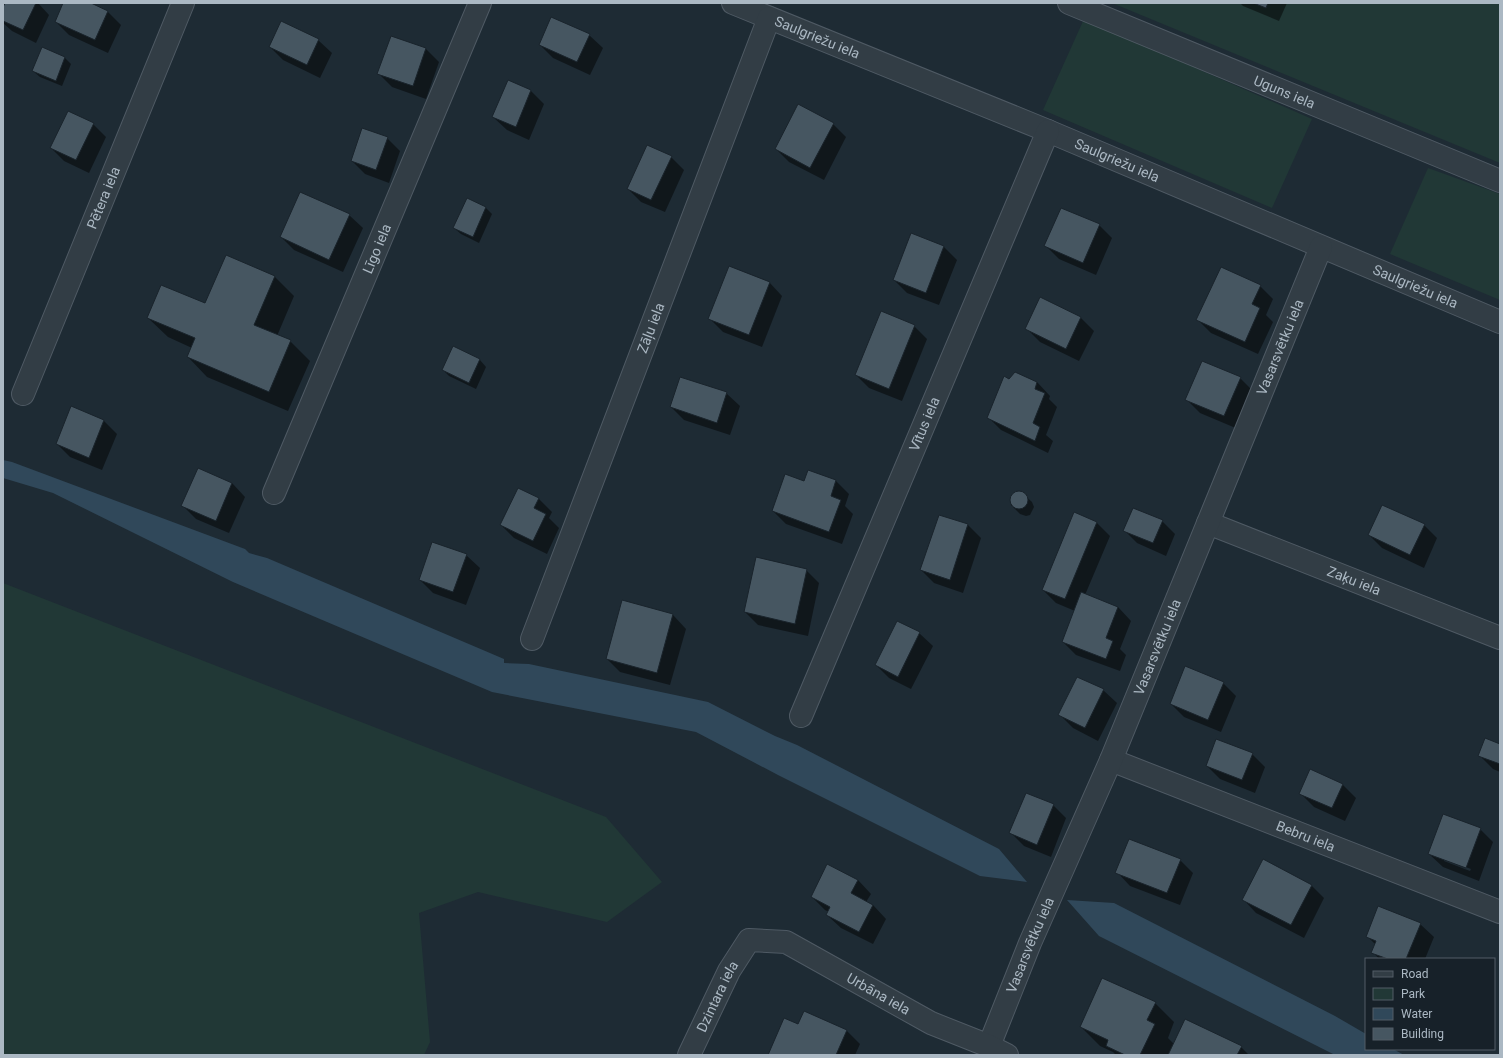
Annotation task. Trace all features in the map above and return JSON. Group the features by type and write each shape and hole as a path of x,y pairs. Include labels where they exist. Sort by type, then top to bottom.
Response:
{"street":[{"name":"Pētera iela","path":"24,394 184,3"},
{"name":"Līgo iela","path":"274,494 480,3"},
{"name":"Saulgriežu iela","path":"733,3 1048,131 1500,322"},
{"name":"Uguns iela","path":"1069,3 1500,181"},
{"name":"Zāļu iela","path":"532,639 769,18"},
{"name":"Vītus iela","path":"801,716 1048,131"},
{"name":"Vasarsvētku iela","path":"998,1050 1030,944 1111,760 1321,247"},
{"name":"Zaķu iela","path":"1208,523 1500,638"},
{"name":"Bebru iela","path":"1111,760 1500,912"},
{"name":"Urbāna iela","path":"749,940 786,942 931,1023 998,1050"},
{"name":"Dzintara iela","path":"689,1055 728,971 749,940"}],"green space":[{"path":"1112,3 1500,3 1500,163"},
{"path":"1084,19 1312,119 1272,208 1043,110"},
{"path":"1428,168 1500,194 1500,300 1390,254"},
{"path":"3,583 606,817 662,882 607,922 478,892 419,913 430,1042 424,1055 3,1055"}],"water":[{"path":"3,460 12,462 245,549 249,553 267,558 504,659 504,663 529,664 708,702 775,736 797,745 999,849 1027,882 980,876 778,775 696,732 492,692 233,582 53,493 3,478"},
{"path":"1067,900 1114,903 1335,1016 1365,1033 1365,1050 1395,1050 1404,1055 1335,1055 1099,936"}],"building":[{"path":"5,3 36,3 23,30 3,21 3,7"},
{"path":"63,3 91,3 108,11 95,40 55,22"},
{"path":"1253,3 1268,3 1266,8"},
{"path":"551,17 590,34 577,62 539,45"},
{"path":"281,21 319,39 307,65 269,47"},
{"path":"391,36 426,48 413,86 377,74"},
{"path":"42,47 65,57 56,81 32,71"},
{"path":"508,80 531,90 516,127 492,117"},
{"path":"798,104 834,123 810,168 775,149"},
{"path":"68,111 94,123 76,160 50,148"},
{"path":"362,128 388,137 376,170 351,161"},
{"path":"647,145 672,156 651,200 627,189"},
{"path":"300,192 350,214 329,260 280,237"},
{"path":"467,198 486,207 473,237 453,228"},
{"path":"1061,208 1100,224 1083,263 1044,246"},
{"path":"911,233 944,246 926,293 893,280"},
{"path":"226,255 275,276 254,325 291,340 269,392 187,357 195,338 147,318 161,285 205,303"},
{"path":"729,266 770,282 749,335 708,319"},
{"path":"1221,267 1261,285 1252,304 1260,308 1245,342 1196,320"},
{"path":"1040,297 1081,317 1066,349 1025,329"},
{"path":"881,311 915,325 889,389 855,375"},
{"path":"453,346 480,359 469,383 442,370"},
{"path":"1202,361 1241,377 1224,416 1185,400"},
{"path":"1015,372 1037,382 1035,389 1045,393 1033,423 1040,427 1035,441 987,418 1004,376 1009,379"},
{"path":"680,377 727,392 717,423 670,407"},
{"path":"71,406 104,420 89,458 56,444"},
{"path":"198,468 232,483 216,521 181,506"},
{"path":"808,470 836,480 831,496 841,500 829,532 772,511 785,474 804,481"},
{"path":"518,488 539,498 534,508 546,514 533,541 500,525"},
{"path":"1015,491 1023,491 1028,496 1026,507 1023,509 1015,509 1010,504 1010,496"},
{"path":"1382,505 1425,524 1410,555 1368,535"},
{"path":"1133,508 1163,520 1153,543 1123,531"},
{"path":"1074,512 1097,522 1065,599 1042,590"},
{"path":"939,515 968,524 950,580 920,570"},
{"path":"432,542 467,554 453,592 419,580"},
{"path":"756,557 807,569 795,624 744,612"},
{"path":"1081,592 1118,607 1106,638 1113,641 1106,659 1062,642"},
{"path":"622,600 673,614 657,673 606,659"},
{"path":"897,621 920,632 898,677 875,665"},
{"path":"1185,666 1224,682 1208,720 1170,704"},
{"path":"1077,677 1104,689 1085,728 1058,715"},
{"path":"1485,738 1500,744 1500,764 1478,756"},
{"path":"1216,739 1253,753 1242,780 1206,766"},
{"path":"1310,769 1343,784 1332,808 1299,794"},
{"path":"1026,793 1054,804 1037,845 1009,833"},
{"path":"1443,814 1481,828 1466,868 1428,854"},
{"path":"1129,839 1181,859 1167,893 1115,873"},
{"path":"1263,859 1312,885 1291,925 1242,900"},
{"path":"827,864 858,880 851,893 873,905 859,932 826,915 830,907 811,897"},
{"path":"1378,906 1421,923 1406,958 1385,958 1371,953 1376,941 1366,937"},
{"path":"1102,978 1156,1002 1147,1020 1155,1024 1140,1055 1125,1055 1106,1046 1108,1040 1080,1027"},
{"path":"804,1011 847,1030 836,1055 768,1055 784,1018 798,1024"},
{"path":"1185,1019 1242,1046 1237,1055 1168,1055"}]}
